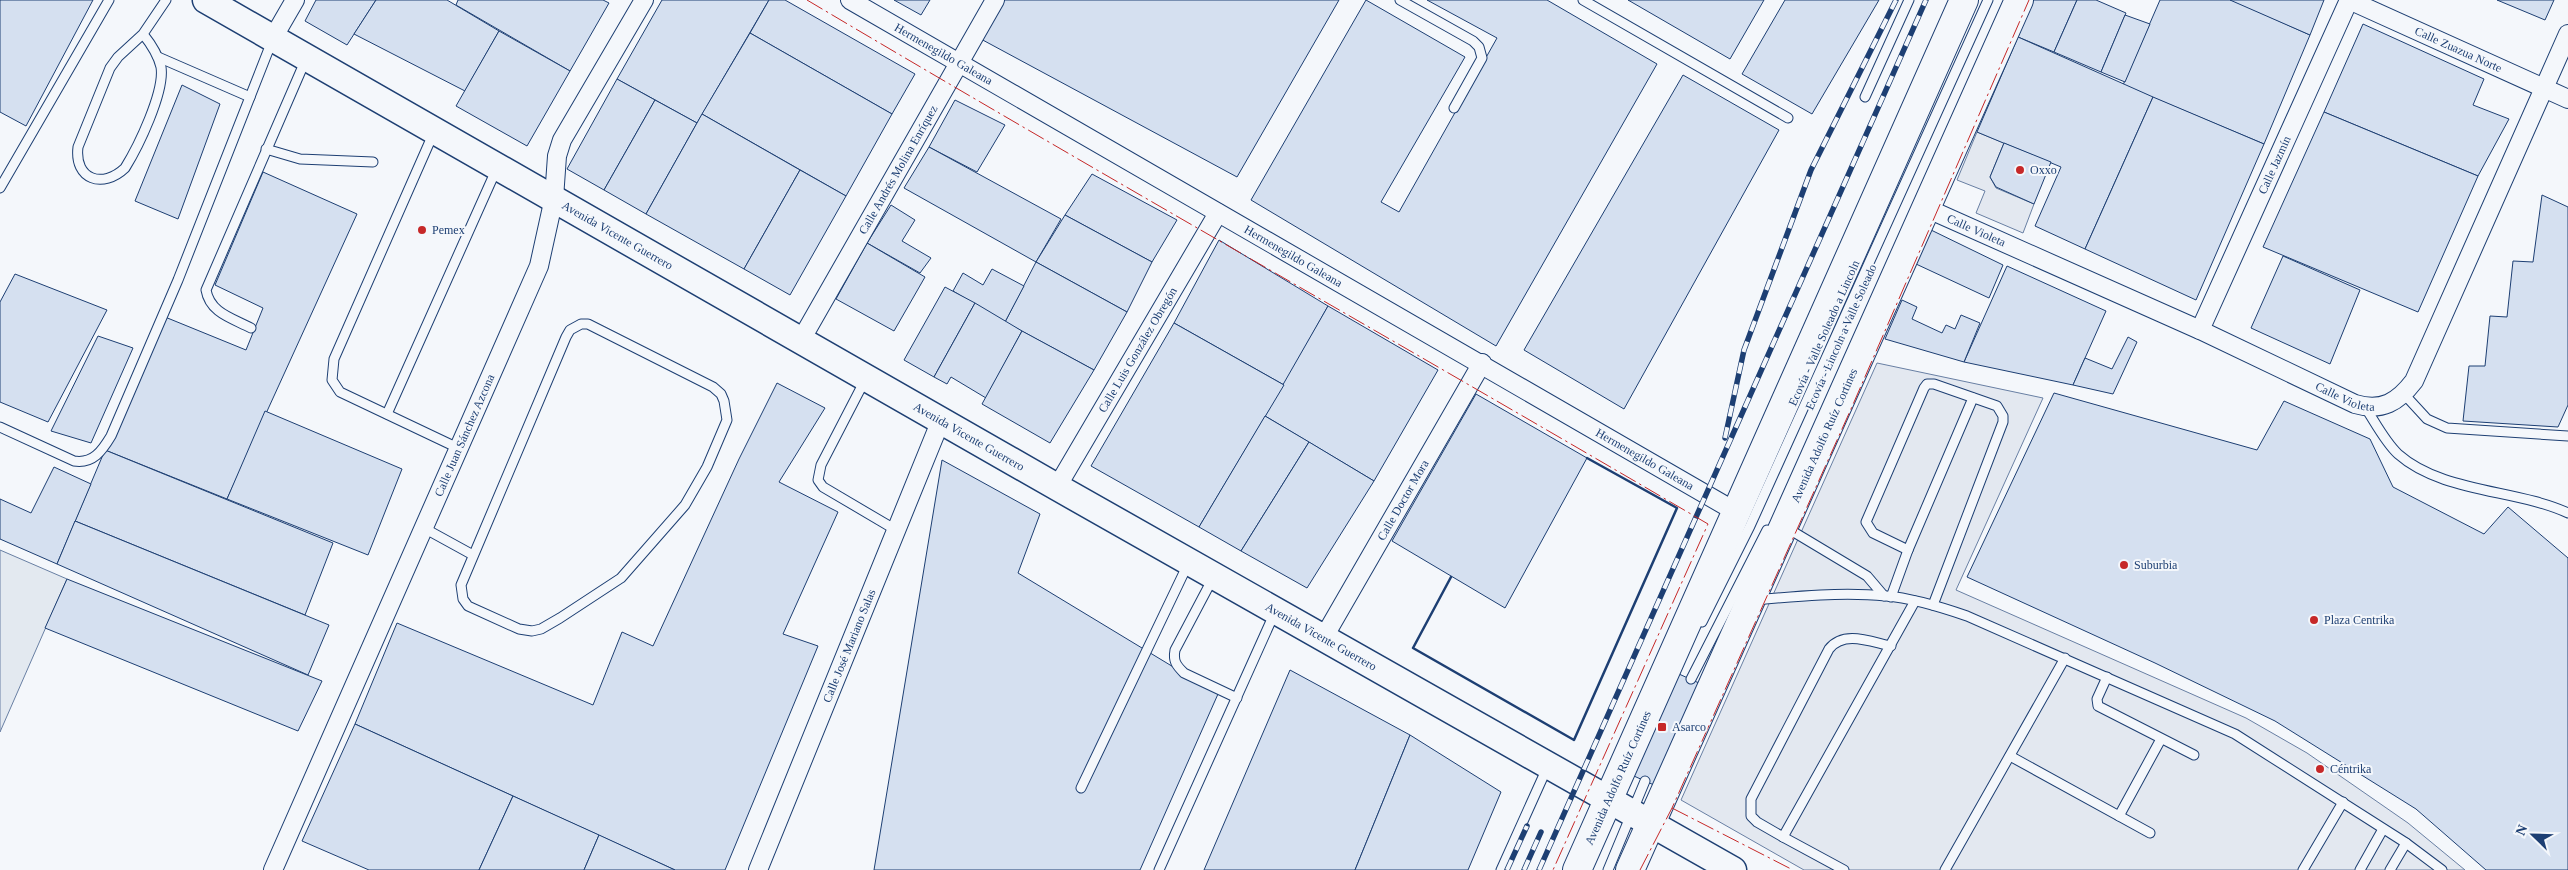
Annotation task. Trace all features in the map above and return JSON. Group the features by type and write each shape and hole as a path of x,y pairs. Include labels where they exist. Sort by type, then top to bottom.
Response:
{"main road":[{"name":"Avenida Vicente Guerrero","path":"206,0 1057,487 1733,870"},
{"name":"Avenida Adolfo Ruíz Cortines","path":"1630,870 1625,809 1738,513 1964,0"},
{"name":"Avenida Adolfo Ruíz Cortines","path":"1577,870 1625,809 1752,601 1779,522 1926,208 2019,0"}],"street":[{"path":"273,38 295,0"},
{"name":"Calle Juan Sánchez Azcona","path":"272,870 539,266 554,198 557,156 562,140 644,0"},
{"name":"Hermenegildo Galeana","path":"850,0 1738,513"},
{"name":"Calle Andrés Molina Enríquez","path":"801,340 995,0"},
{"name":"Calle Zuazua Norte","path":"2349,0 2568,99"},
{"name":"Calle Jazmín","path":"2200,330 2349,0"},
{"name":"Calle Violeta","path":"1926,208 2200,330 2365,407 2392,404 2404,394 2414,381 2568,34"},
{"name":"Calle Luis González Obregón","path":"1057,487 1218,213"},
{"name":"Calle Doctor Mora","path":"1324,637 1482,364"},
{"name":"Calle José Mariano Salas","path":"758,870 941,420"}],"lane":[{"path":"0,188 109,0"},
{"path":"143,34 158,56 162,76 159,90 130,160 124,168 112,178 99,180 90,177 79,166 76,158 78,147 110,68 118,57 143,34 166,0"},
{"path":"1400,0 1472,41 1479,48 1482,58 1454,108"},
{"path":"1583,0 1788,118"},
{"path":"1865,97 1909,0"},
{"name":"Ecovía - Valle Soleado a Lincoln","path":"1698,630 1758,508 1988,0"},
{"path":"0,427 74,461 83,463 90,460 103,449 152,342 273,38"},
{"path":"158,56 250,96"},
{"path":"251,328 213,308 208,301 206,290 307,58"},
{"path":"435,130 331,370 332,380 340,392 458,448"},
{"path":"266,149 300,159 373,162"},
{"path":"387,414 498,166"},
{"path":"588,324 713,387 721,394 727,410 728,420 694,492 672,523 634,565 603,590 541,629 526,630 468,606 462,599 461,585 473,555 566,337 575,326 588,324"},
{"path":"866,378 821,465 817,477 822,487 896,530"},
{"path":"1908,550 1873,533 1868,528 1867,516 1927,384 1934,384 1998,406 2003,416 2003,422 1933,605"},
{"path":"2404,394 2427,419 2447,428 2568,436"},
{"path":"1888,596 1974,398"},
{"path":"2365,407 2398,453 2428,472 2457,482 2549,504 2568,513"},
{"path":"1691,679 1779,522 1867,576 1888,596"},
{"path":"422,527 473,555"},
{"path":"1080,788 1189,561"},
{"path":"1214,575 1175,650 1174,658 1177,666 1184,673 1236,698"},
{"path":"1752,601 1808,596 1888,596 1933,605 1967,616 2235,734 2384,828 2442,870"},
{"path":"1783,837 1915,601"},
{"path":"1159,870 1276,610"},
{"path":"1844,870 1757,822 1749,811 1751,799 1829,648 1840,639 1848,638 1891,646"},
{"path":"1945,870 2065,658"},
{"path":"2107,677 2097,699 2098,706 2194,755"},
{"path":"2119,816 2161,739"},
{"path":"2010,756 2150,833"},
{"path":"1501,870 1548,766"},
{"path":"1608,870 1625,809 1645,781"},
{"path":"2303,870 2343,802"},
{"path":"2360,870 2384,828"},
{"path":"2390,870 2406,843"}],"shaded area":[{"path":"1977,132 2004,143 1990,177 1996,188 2034,204 2023,233 1976,213 1985,191 1957,180"},
{"path":"1877,363 2043,398 1956,590 2246,718 2307,753 2408,823 2465,870 1804,870 1681,800"},
{"path":"0,550 67,579 0,732"}],"building":[{"path":"0,0 93,0 26,126 0,112"},
{"path":"316,0 376,0 347,45 305,21"},
{"path":"376,0 447,0 499,31 465,91 354,34"},
{"path":"458,0 603,0 609,3 570,71 456,5"},
{"path":"662,0 769,0 697,123 617,79"},
{"path":"769,0 785,0 915,74 892,114 750,33"},
{"path":"894,0 930,0 921,15"},
{"path":"1001,0 1339,0 1237,177 979,38"},
{"path":"1366,0 1465,57 1381,202 1399,212 1497,38 1427,0 1547,0 1657,64 1496,346 1251,200"},
{"path":"1628,0 1764,0 1730,59"},
{"path":"1785,0 1879,0 1812,114 1742,74"},
{"path":"2033,0 2077,0 2054,52 2018,37"},
{"path":"2077,0 2096,0 2126,13 2101,72 2054,52"},
{"path":"2160,0 2232,0 2310,35 2264,144 2123,85"},
{"path":"2230,0 2324,0 2310,35"},
{"path":"2497,0 2554,0 2545,20"},
{"path":"2125,15 2150,24 2125,82 2101,72"},
{"path":"2363,24 2484,79 2473,105 2509,119 2478,176 2324,112"},
{"path":"499,31 570,71 527,146 456,106"},
{"path":"750,33 892,114 846,196 702,114"},
{"path":"2018,37 2153,97 2085,249 2035,226 2061,167 1977,132"},
{"path":"1683,75 1779,130 1624,409 1524,350"},
{"path":"617,79 655,100 604,190 567,169"},
{"path":"182,85 220,104 178,219 135,201"},
{"path":"2153,97 2264,144 2196,300 2085,249"},
{"path":"655,100 697,123 646,214 604,190"},
{"path":"955,100 1005,125 977,172 929,147"},
{"path":"2324,112 2478,176 2418,312 2263,247"},
{"path":"702,114 800,170 744,269 646,214"},
{"name":"Oxxo","path":"2004,143 2051,162 2034,204 1996,187 1990,177"},
{"path":"929,147 1061,219 1036,262 904,188"},
{"path":"800,170 846,196 790,295 744,269"},
{"path":"263,172 357,214 227,499 105,450 165,317 246,350 263,308 215,285"},
{"path":"1092,174 1177,220 1152,262 1065,215"},
{"path":"2542,195 2568,207 2568,405 2558,427 2463,421 2469,366 2485,366 2490,316 2507,317 2513,261 2533,262"},
{"path":"891,205 915,220 902,241 931,258 920,273 867,243"},
{"path":"1065,215 1152,262 1127,312 1036,262"},
{"path":"1931,230 2003,265 1989,298 1916,264"},
{"path":"1219,240 1328,306 1284,385 1174,323"},
{"path":"867,243 925,277 894,331 836,299"},
{"path":"2283,256 2360,290 2330,364 2251,328"},
{"path":"1036,262 1127,312 1094,370 1005,322"},
{"path":"2007,266 2106,311 2073,385 1964,362"},
{"path":"992,269 1024,286 1005,322 953,291 963,273 983,285"},
{"path":"15,274 107,310 48,422 0,402 0,302"},
{"path":"945,287 975,303 934,377 904,360"},
{"path":"1902,300 1917,307 1912,319 1942,333 1946,325 1955,329 1961,315 1980,323 1964,362 1885,339"},
{"path":"975,303 1022,331 986,398 951,377 947,384 934,377"},
{"path":"1328,306 1438,370 1374,481 1265,416"},
{"path":"1174,323 1284,385 1199,527 1091,466"},
{"path":"1022,331 1094,370 1050,443 982,404"},
{"path":"98,336 133,348 91,443 51,431"},
{"path":"2128,337 2137,342 2113,394 2073,385 2085,358 2112,369"},
{"path":"777,383 825,408 779,482 838,512 783,634 818,646 725,870 675,870 355,724 397,623 593,705 622,632 653,646 739,459"},
{"name":"Plaza Centrika","path":"2054,393 2257,450 2284,401 2370,439 2393,487 2484,534 2508,507 2568,558 2568,870 2486,870 2416,809 2275,721 2155,663 1967,577"},
{"path":"1476,394 1587,458 1505,608 1392,541"},
{"path":"265,411 402,469 368,555 227,499"},
{"path":"1265,416 1309,442 1241,551 1199,527"},
{"path":"1309,442 1374,481 1307,588 1241,551"},
{"path":"105,450 333,543 305,615 75,521"},
{"path":"942,460 1040,514 1018,573 1218,694 1140,870 874,870"},
{"path":"54,467 91,484 57,564 0,539 0,499 31,513"},
{"path":"75,521 329,625 308,675 57,564"},
{"path":"67,579 322,681 298,731 45,628"},
{"path":"1290,670 1410,735 1355,870 1204,870"},
{"name":"Asarco","path":"1670,670 1699,683 1654,785 1625,772"},
{"path":"355,724 513,796 479,870 369,870 302,841"},
{"path":"1410,735 1501,792 1468,870 1355,870"},
{"path":"513,796 599,835 584,870 479,870"},
{"path":"599,835 675,870 584,870"}],"railway":[{"path":"1725,438 1744,350 1811,170 1896,0"},
{"path":"1539,870 1926,0"},
{"path":"1507,870 1527,826"},
{"path":"1524,870 1541,832"}],"wall":[{"path":"1451,577 1413,648 1574,740 1677,508 1587,458"}],"power":[{"path":"807,0 1708,524 1553,870"},
{"path":"1640,870 1672,808 1851,409 2029,0"},
{"path":"1672,808 1793,870"}],"place":[{"name":"Oxxo","path":"2020,170"},
{"name":"Pemex","path":"422,230"},
{"name":"Suburbia","path":"2124,565"},
{"name":"Plaza Centrika","path":"2314,620"},
{"name":"Asarco","path":"1662,727"},
{"name":"Céntrika","path":"2320,769"}]}
